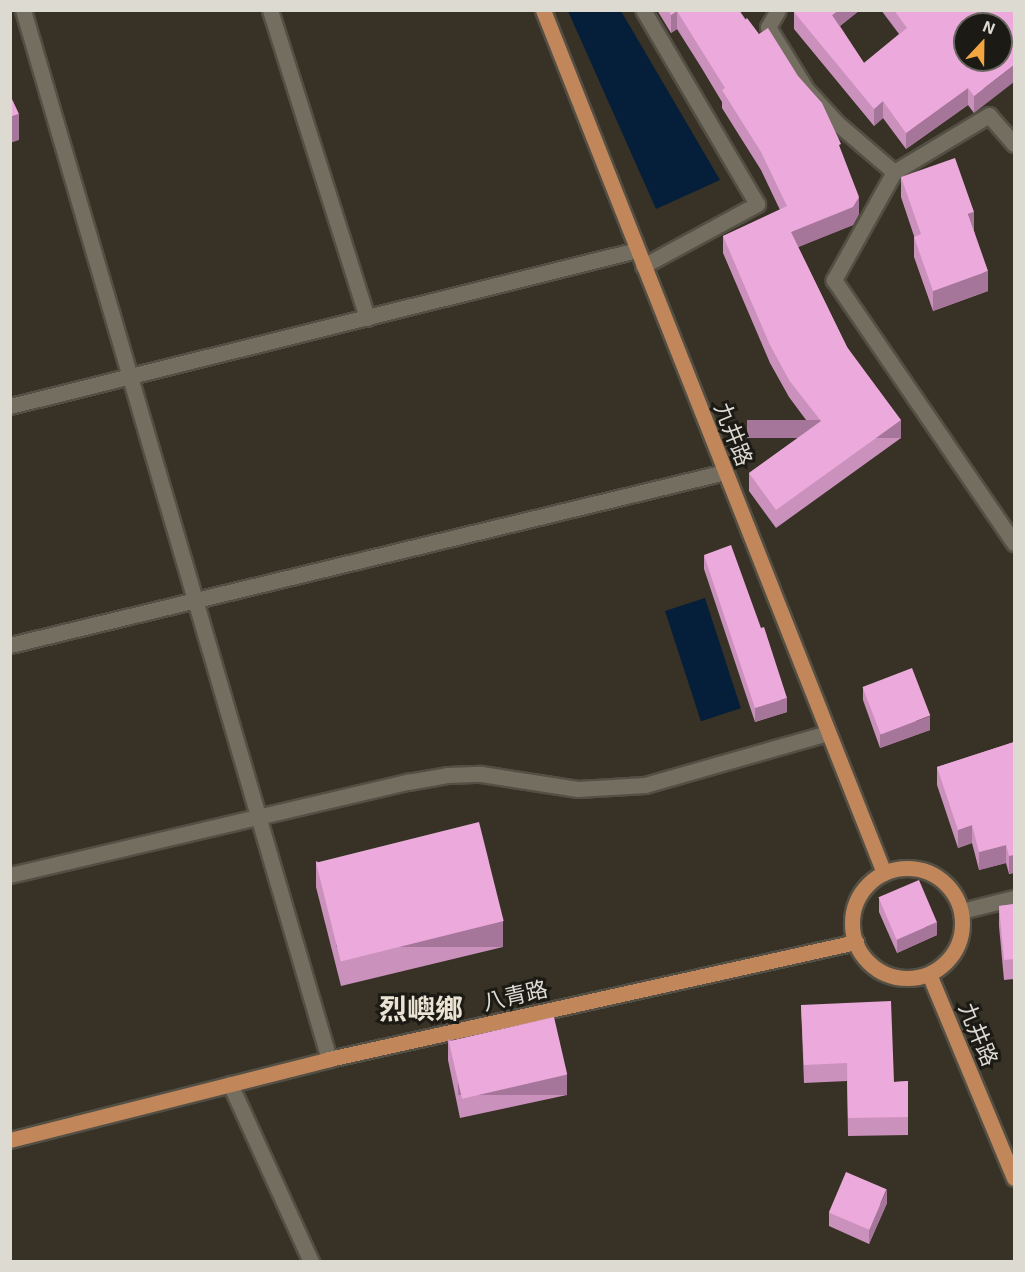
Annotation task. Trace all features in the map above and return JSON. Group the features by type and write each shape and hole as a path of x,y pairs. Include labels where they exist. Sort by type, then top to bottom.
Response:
{"main road":[{"name":"九井路","path":"543,10 884,873"},
{"path":"900,869 916,869 931,874 945,883 955,896 961,911 960,941 952,955 929,974 912,978 894,976 878,969 865,958 856,942 852,926 854,910 860,895 870,883 884,873 900,869"},
{"name":"八青路","path":"10,1140 328,1059 856,942"},
{"name":"九井路","path":"929,974 1014,1178"}],"street":[{"path":"270,10 367,318"},
{"path":"644,10 757,204 644,266"},
{"path":"778,10 768,27 806,89 838,124 894,172"},
{"path":"10,15 24,11 328,1059"},
{"path":"1014,144 989,115 894,172 834,280 1014,543"},
{"path":"10,406 637,250"},
{"path":"10,645 196,602 725,472"},
{"path":"10,875 258,816 448,775 481,774 578,789 645,785 828,733"},
{"path":"961,911 1014,898"},
{"path":"230,1084 310,1262"}],"water":[{"path":"568,11 621,11 720,180 656,209"},
{"path":"705,598 741,708 701,721 665,611"}],"building":[{"path":"668,10 739,10 759,34 768,28 798,76 822,103 841,144 839,145 859,197 853,207 791,232 847,347 901,420 776,510 749,473 821,421 789,380 770,345 723,236 787,206 761,152 722,90 725,88 677,11 671,15"},
{"path":"797,10 839,10 832,15 864,63 907,28 894,10 1014,10 1013,66 1013,12 953,12 953,72 1005,72 974,96 968,88 906,133 883,101 874,109 794,12"},
{"path":"10,95 19,114 10,117"},
{"path":"955,158 974,212 968,214 988,271 933,291 914,237 921,234 901,177"},
{"path":"731,545 761,628 764,627 787,698 755,708 704,555"},
{"path":"912,668 930,716 881,735 863,687"},
{"path":"1014,742 1014,855 1009,856 1006,845 979,852 972,825 958,830 937,767"},
{"path":"479,822 504,921 341,962 316,863"},
{"path":"919,880 937,922 896,940 878,897"},
{"path":"1014,904 1014,959 1004,960 999,906"},
{"path":"891,1001 894,1082 908,1081 908,1117 848,1118 847,1063 804,1065 801,1005"},
{"path":"554,1017 567,1074 462,1099 449,1041"},
{"path":"846,1172 887,1189 869,1230 829,1213"}],"district":[{"name":"烈嶼鄉","path":"421,1008"}]}
